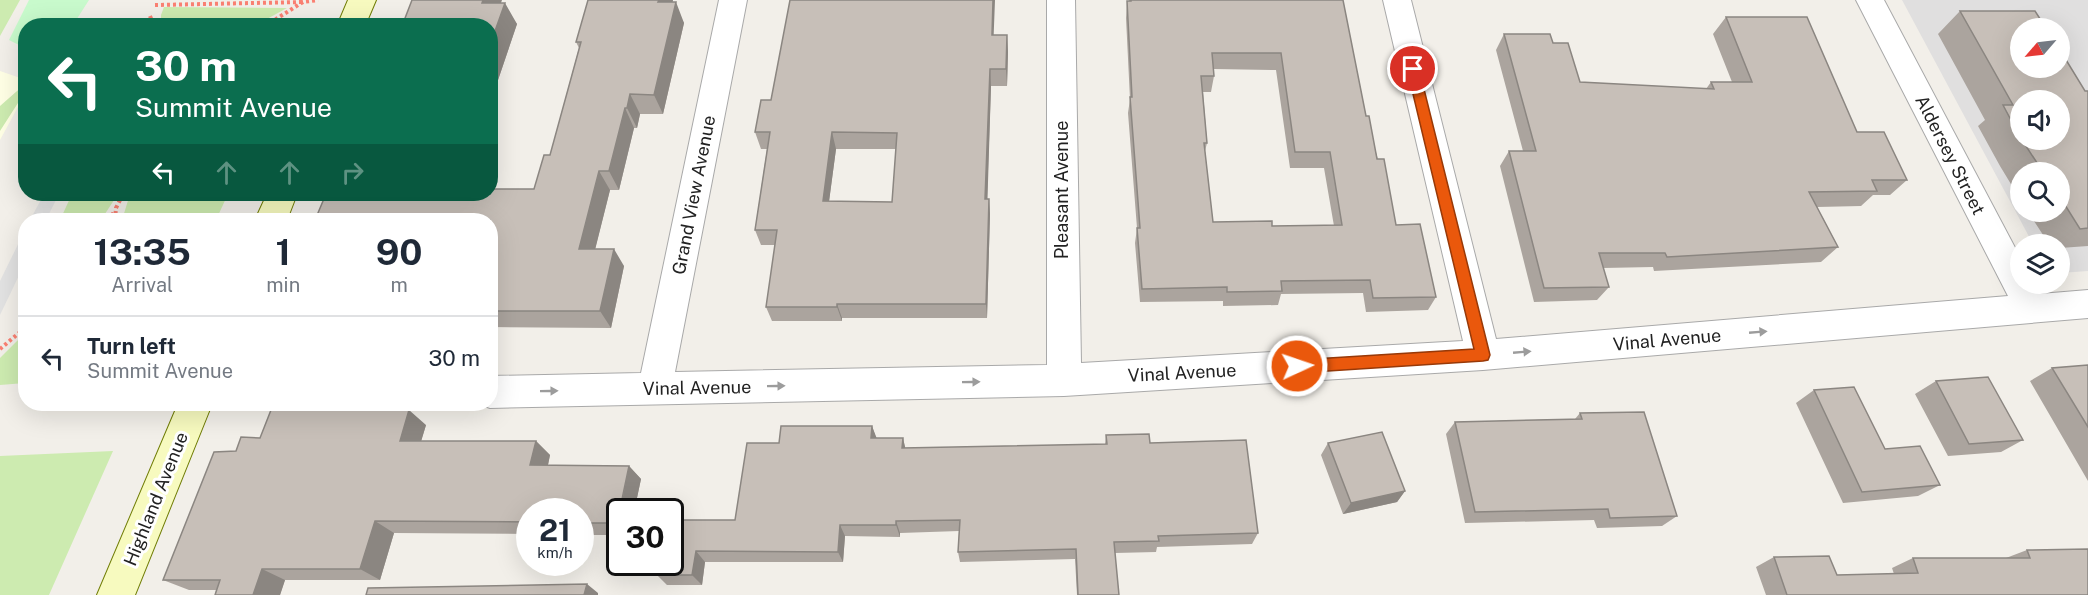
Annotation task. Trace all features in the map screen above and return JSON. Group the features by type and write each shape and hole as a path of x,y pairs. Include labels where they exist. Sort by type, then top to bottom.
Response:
{"main road":[{"path":"354,18 362,0"},
{"name":"Highland Avenue","path":"116,595 192,411"}],"street":[{"name":"Grand View Avenue","path":"655,389 733,0"},
{"name":"Pleasant Avenue","path":"1061,0 1064,380"},
{"path":"1397,0 1483,355"},
{"name":"Aldersey Street","path":"1870,0 2031,309"},
{"name":"Vinal Avenue","path":"498,392 1064,380 1483,355 2088,304"}],"path":[{"path":"155,5 318,0"},
{"path":"278,18 303,2"},
{"path":"113,213 120,201"},
{"path":"116,208 116,213"},
{"path":"0,349 18,334"}],"shaded area":[{"path":"1902,0 2088,0 2088,271 2070,272 2070,234 2028,234 2021,222 2070,222 2070,162 2010,162 2010,201"},
{"path":"0,71 18,77 18,107 0,140"},
{"path":"40,201 56,201 50,213 34,213"},
{"path":"18,244 18,278 0,315 0,281"}],"green space":[{"path":"0,0 20,0 0,36"},
{"path":"29,0 89,0 77,18 20,18"},
{"path":"164,7 287,8 269,18 161,18"},
{"path":"18,22 18,44 9,40"},
{"path":"18,90 18,103 0,131 0,106"},
{"path":"69,201 113,201 106,213 63,213"},
{"path":"128,201 225,201 219,213 124,213"},
{"path":"18,340 18,384 0,385 0,358"},
{"path":"113,451 49,595 0,595 0,456"}],"building":[{"path":"412,0 483,0 482,3 505,3 498,23 498,18 405,18"},
{"path":"588,0 676,2 654,95 630,94 609,171 599,171 579,249 614,249 600,311 498,311 498,213 318,213 323,201 498,201 498,189 534,189 544,155 550,155 581,42 576,42"},
{"path":"790,0 993,0 992,35 1007,35 1006,69 990,69 985,199 989,199 986,304 837,304 837,307 766,307 777,230 755,230 770,132 755,132 761,100 771,100","holes":["832,132 897,133 892,202 823,201"]},
{"path":"1343,0 1366,116 1369,116 1377,159 1384,159 1396,225 1420,224 1436,297 1373,298 1370,280 1281,281 1282,291 1227,292 1227,287 1142,289 1137,228 1140,228 1130,97 1132,97 1127,1","holes":["1212,53 1281,53 1295,152 1330,152 1342,225 1272,226 1272,221 1213,222 1204,143 1207,143 1201,76 1214,76"]},
{"path":"1960,11 2035,11 2040,18 2010,18 2010,78 2070,78 2070,66 2085,91 2088,91 2088,228 2080,229 2070,213 2070,162 2036,162 2029,150 2070,150 2070,90 2010,90 2010,100"},
{"path":"1726,17 1807,17 1857,132 1884,132 1907,180 1872,180 1877,191 1809,192 1838,247 1667,257 1665,253 1599,253 1609,287 1544,288 1509,151 1536,151 1504,34 1550,34 1553,43 1568,43 1580,82 1714,89 1711,82 1752,82"},
{"path":"2003,105 2010,105 2010,118"},
{"path":"2088,365 2088,427 2052,368"},
{"path":"1988,377 2023,440 1969,444 1936,381"},
{"path":"1854,387 1885,449 1920,446 1940,485 1862,492 1814,390"},
{"path":"271,411 409,411 400,441 536,441 530,465 629,466 622,498 606,498 606,523 594,523 594,498 516,498 516,522 375,521 360,569 262,569 253,595 215,595 220,580 163,580 214,452 236,451 241,437 260,438"},
{"path":"1644,412 1677,516 1610,518 1608,509 1475,512 1455,422 1582,419 1580,413"},
{"path":"781,426 872,426 871,438 903,438 902,448 1107,444 1106,435 1149,434 1150,443 1246,440 1258,533 1158,536 1159,541 1114,542 1119,595 1078,595 1076,549 958,552 960,520 896,521 896,525 840,525 838,552 696,551 692,575 684,575 684,520 735,520 747,443 779,443"},
{"path":"1382,432 1405,491 1351,503 1328,443"},
{"path":"2088,549 2088,595 1787,595 1774,557 1829,556 1837,575 1918,573 1913,558 2030,558 2027,550"},
{"path":"587,584 584,595 366,595 368,588"}],"route":[{"path":"1297,366 1483,355 1413,69"}]}
